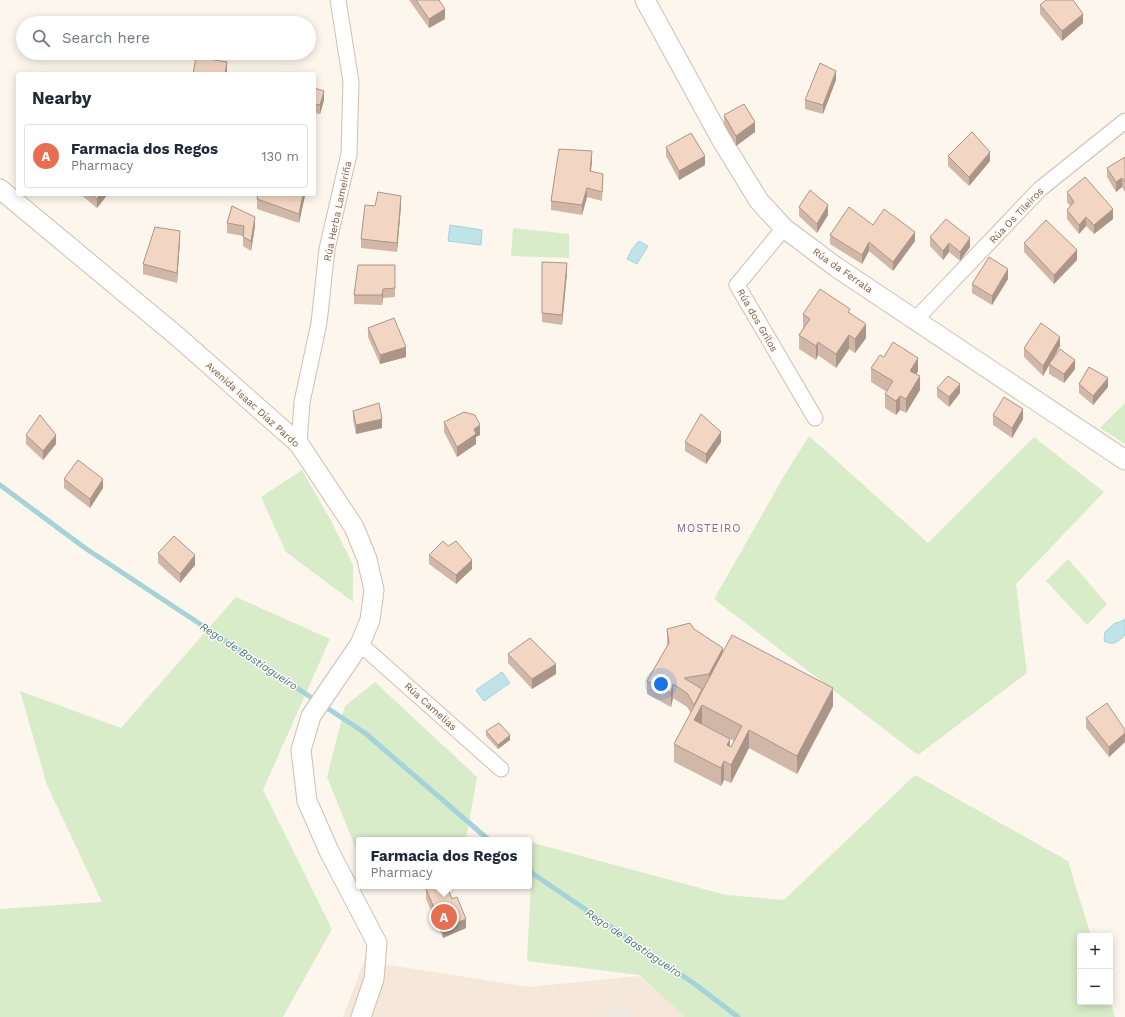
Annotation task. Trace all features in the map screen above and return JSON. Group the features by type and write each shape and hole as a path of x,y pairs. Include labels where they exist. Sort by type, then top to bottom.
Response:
{"street":[{"name":"Rúa Herba Lameiriña","path":"299,444 302,402 319,323 327,250 349,154 351,82 338,0"},
{"name":"Rúa da Ferrala","path":"645,0 721,139 759,201 784,228 836,267 1125,460"},
{"name":"Rúa Os Tileiros","path":"916,319 1040,189 1125,121"},
{"name":"Avenida Isaac Díaz Pardo","path":"0,189 184,342 299,444 354,528 368,559 374,590 370,620 360,644 311,716 301,750 307,802 329,851 377,943 374,979 361,1017"},
{"name":"Rúa dos Grilos","path":"784,228 737,285 815,418"},
{"name":"Rúa Camelias","path":"360,644 501,769"}],"shaded area":[{"path":"364,961 529,987 639,976 686,1017 343,1017"},
{"path":"623,1005 630,1017 603,1017"}],"green space":[{"path":"513,228 569,234 569,258 511,256"},
{"path":"1125,403 1125,444 1100,428"},
{"path":"809,436 928,543 1034,437 1104,492 1016,584 1027,673 918,755 714,599 784,476"},
{"path":"302,470 330,519 353,565 353,602 286,552 261,497"},
{"path":"1068,559 1107,604 1087,625 1046,581"},
{"path":"236,597 330,639 263,790 332,929 283,1017 0,1017 0,909 102,902 47,785 20,691 121,728"},
{"path":"375,682 477,777 467,837 356,837 356,849 327,777 345,706"},
{"path":"915,775 1068,861 1090,933 1077,933 1077,1005 1111,1005 1115,1017 685,1017 639,975 527,961 531,889 532,889 533,843 726,895 784,900"}],"water":[{"path":"450,225 482,230 481,245 448,241"},
{"path":"639,241 648,246 637,264 627,259 632,249"},
{"path":"1125,619 1125,635 1120,640 1113,643 1104,641 1105,632 1115,623"},
{"path":"502,672 510,683 484,701 476,690"}],"building":[{"path":"416,0 439,0 445,9 429,19"},
{"path":"1046,0 1073,0 1083,14 1062,31 1040,5"},
{"path":"195,60 215,60 227,62 225,72 193,72"},
{"path":"820,63 836,71 823,105 805,100"},
{"path":"316,89 324,91 320,105 316,104"},
{"path":"744,104 755,122 736,136 724,115"},
{"path":"972,132 990,152 969,177 948,156"},
{"path":"691,133 705,156 679,171 666,147"},
{"path":"559,149 592,151 590,171 603,174 602,192 587,188 582,205 551,201"},
{"path":"1125,157 1125,182 1122,178 1116,182 1107,168"},
{"path":"1085,177 1113,209 1094,225 1086,217 1079,225 1067,210 1074,202 1067,192"},
{"path":"810,190 828,205 817,224 799,207"},
{"path":"378,192 401,196 397,243 361,239 365,205 375,206"},
{"path":"258,196 303,196 299,214 257,199"},
{"path":"232,206 255,217 251,241 243,237 244,226 227,223"},
{"path":"849,207 873,225 884,209 915,232 893,262 869,242 862,255 830,235"},
{"path":"946,219 970,238 960,252 949,243 943,251 930,237"},
{"path":"1046,220 1077,250 1054,275 1024,243"},
{"path":"155,227 180,231 177,273 143,264"},
{"path":"989,257 1008,269 992,296 972,284"},
{"path":"542,262 567,263 562,315 542,313"},
{"path":"358,265 395,265 395,288 383,289 382,295 354,295"},
{"path":"820,289 850,309 848,312 866,324 855,339 849,335 836,354 818,342 816,346 799,335 810,319 803,314"},
{"path":"394,318 406,347 380,355 368,328"},
{"path":"1041,323 1060,337 1043,366 1024,348"},
{"path":"893,342 918,358 910,371 920,376 906,399 900,396 896,401 885,394 893,381 871,368 880,355 884,357"},
{"path":"1060,349 1075,360 1064,374 1049,364"},
{"path":"1089,367 1108,378 1093,396 1079,384"},
{"path":"948,376 960,384 949,397 937,388"},
{"path":"1004,397 1023,409 1012,428 993,415"},
{"path":"379,403 382,419 356,425 353,411"},
{"path":"464,412 475,415 480,425 474,429 476,434 457,447 444,422"},
{"path":"701,414 721,432 706,454 685,442"},
{"path":"40,415 56,435 43,451 26,435"},
{"path":"78,460 103,479 90,499 64,479"},
{"path":"174,536 195,555 180,574 158,553"},
{"path":"443,541 448,546 456,541 472,560 456,575 429,555"},
{"path":"690,623 694,629 723,648 709,674 684,678 702,689 694,705 687,693 673,684 671,693 647,681 669,643 667,629"},
{"path":"732,635 833,688 797,756 749,730 731,765 724,761 721,768 674,744","holes":["702,705 742,726 731,747 727,745 730,739 694,720"]},
{"path":"530,638 556,664 532,679 508,654"},
{"path":"1107,703 1125,730 1125,733 1109,747 1086,718"},
{"path":"499,723 510,735 498,745 486,731"},
{"path":"426,889 448,889 452,899 457,897 466,919 443,929"}],"waterway":[{"name":"Rego de Bastiagueiro","path":"0,485 85,548 365,733 486,837"},
{"name":"Rego de Bastiagueiro","path":"532,873 692,982 738,1017"}],"place":[{"name":"Farmacia dos Regos","path":"444,917"}],"district":[{"name":"MOSTEIRO","path":"709,528"}]}
